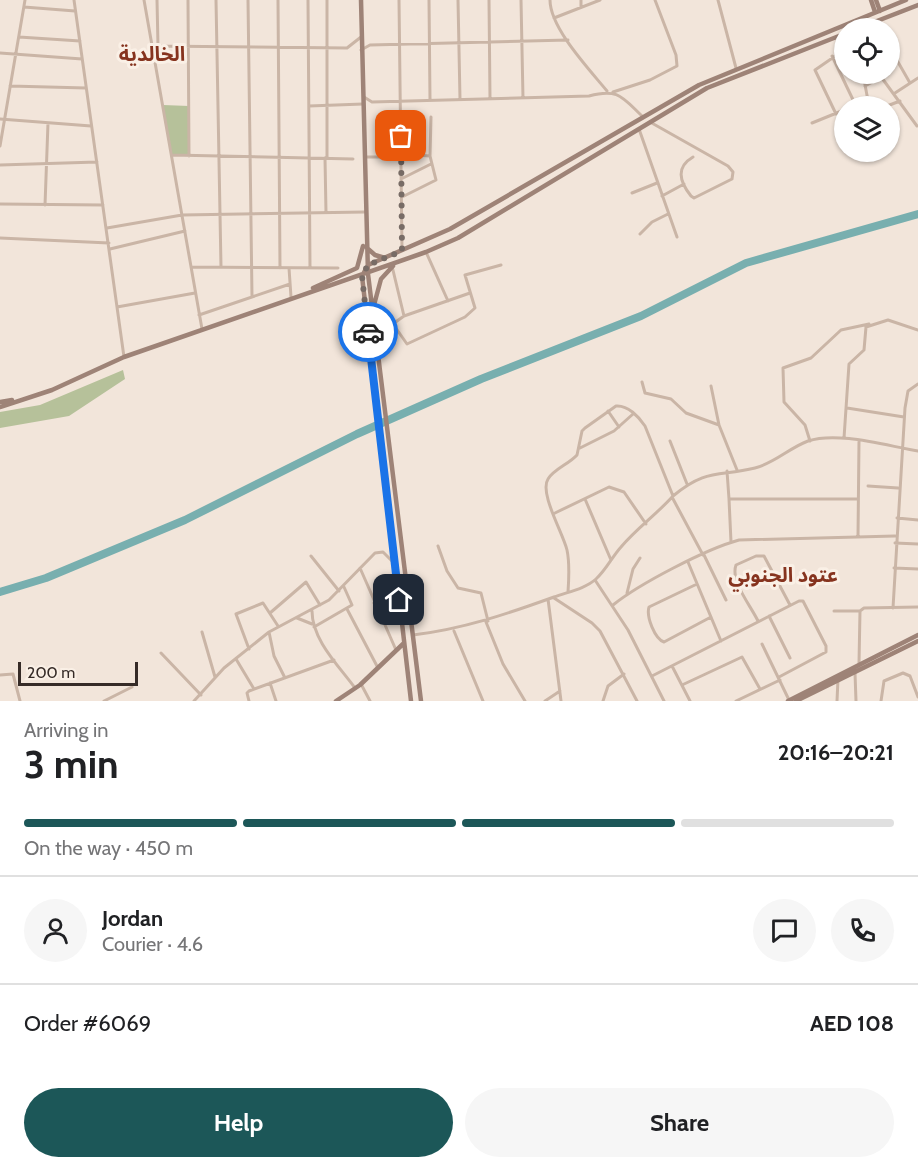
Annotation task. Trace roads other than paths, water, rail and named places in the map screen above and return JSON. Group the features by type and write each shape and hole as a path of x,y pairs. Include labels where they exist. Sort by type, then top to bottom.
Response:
{"street":[{"path":"0,146 2,119 25,0"},
{"path":"74,0 124,357"},
{"path":"144,0 202,329"},
{"path":"157,0 158,46"},
{"path":"188,0 189,156"},
{"path":"216,0 221,267"},
{"path":"248,0 252,297"},
{"path":"278,0 280,268"},
{"path":"308,0 310,268"},
{"path":"326,213 327,0"},
{"path":"361,0 368,274 422,701"},
{"path":"399,0 402,251"},
{"path":"429,0 430,99"},
{"path":"458,0 460,99"},
{"path":"489,0 490,98"},
{"path":"521,0 524,98"},
{"path":"550,0 554,18 607,91"},
{"path":"581,0 581,8"},
{"path":"554,18 600,0"},
{"path":"613,92 670,72 677,66 676,55 655,0"},
{"path":"718,0 736,68"},
{"path":"871,0 877,12"},
{"path":"876,0 877,12"},
{"path":"411,701 362,276 368,265 450,229 689,90 736,68 906,0"},
{"path":"885,18 918,4"},
{"path":"24,7 75,11"},
{"path":"19,37 80,41"},
{"path":"152,46 347,48 361,37"},
{"path":"0,407 52,390 124,357 285,300 394,265 458,238 638,127 707,88 834,39"},
{"path":"361,50 370,45 568,40"},
{"path":"0,53 82,59"},
{"path":"834,110 815,73 818,66 832,56 851,96"},
{"path":"900,66 910,83"},
{"path":"895,93 918,78"},
{"path":"867,96 865,86 869,84"},
{"path":"888,84 897,96"},
{"path":"10,86 86,88"},
{"path":"363,96 372,102 589,96 607,91 624,99 642,116"},
{"path":"900,101 917,126"},
{"path":"309,106 363,104"},
{"path":"812,123 834,115"},
{"path":"402,196 436,180 430,156 431,117"},
{"path":"2,119 92,126"},
{"path":"648,121 729,166 733,172 732,179 694,198 684,184 680,169 693,157"},
{"path":"45,205 48,123"},
{"path":"638,127 677,237"},
{"path":"172,155 353,159"},
{"path":"364,157 430,156"},
{"path":"0,165 97,162"},
{"path":"401,179 431,164"},
{"path":"632,193 657,183"},
{"path":"662,196 684,184"},
{"path":"0,204 103,205"},
{"path":"107,228 182,215 365,212"},
{"path":"640,234 652,222 668,214"},
{"path":"285,300 357,268 362,258 365,223"},
{"path":"110,249 185,231"},
{"path":"0,238 109,243"},
{"path":"366,247 375,255 385,258"},
{"path":"426,252 448,301"},
{"path":"373,314 376,290 381,279 394,265"},
{"path":"394,265 404,316"},
{"path":"393,324 405,343 409,343 465,317 475,308 465,278 466,273 501,265"},
{"path":"191,267 338,268"},
{"path":"289,267 291,297"},
{"path":"200,315 290,284"},
{"path":"117,307 196,293"},
{"path":"376,336 404,316 470,293"},
{"path":"810,441 805,424 783,402 783,368 811,358 841,330 888,320 918,330"},
{"path":"844,438 849,364 864,351 866,327 869,324"},
{"path":"642,382 645,393 671,399 686,414 719,425"},
{"path":"893,608 895,537 904,417 908,391 918,384"},
{"path":"711,386 719,425 737,470"},
{"path":"0,402 25,399"},
{"path":"568,592 569,560 546,493 546,483 549,476 577,455 582,431 619,405 640,418 651,437 657,460 673,496 726,600"},
{"path":"847,408 904,417"},
{"path":"608,411 619,427"},
{"path":"580,448 619,427 633,413"},
{"path":"413,635 453,630 487,621 596,580 621,546 687,484 727,471 766,465 810,441 844,438 918,451"},
{"path":"670,441 687,484"},
{"path":"858,537 859,441"},
{"path":"727,471 731,542"},
{"path":"868,486 898,488"},
{"path":"554,514 609,487 618,489 628,497 646,524"},
{"path":"585,499 611,561"},
{"path":"729,499 858,499"},
{"path":"897,518 918,520"},
{"path":"613,605 627,593 731,542 749,539 895,537"},
{"path":"895,543 918,544"},
{"path":"438,546 447,572 458,588 481,592 487,621 503,664 525,701"},
{"path":"194,701 216,677 269,632 312,611 339,591 378,551 383,552 395,564"},
{"path":"311,556 339,591"},
{"path":"759,621 737,581 734,572 736,565 756,556 764,556 790,605"},
{"path":"627,593 633,569 639,558"},
{"path":"688,562 721,641"},
{"path":"360,568 396,650"},
{"path":"894,568 918,569"},
{"path":"596,580 613,605 664,701"},
{"path":"270,613 306,582 320,605"},
{"path":"697,584 649,607 647,614 658,638 664,642 711,617"},
{"path":"313,626 352,605 344,586"},
{"path":"553,597 600,631 637,701"},
{"path":"548,599 561,701"},
{"path":"374,603 399,600"},
{"path":"652,676 790,605 803,601 826,646 826,652 760,690 736,701"},
{"path":"249,649 234,615 261,603 265,604 278,626"},
{"path":"834,611 918,607"},
{"path":"347,609 378,668"},
{"path":"312,611 313,626 334,660 356,688"},
{"path":"860,611 860,663"},
{"path":"769,616 790,658"},
{"path":"297,618 313,626"},
{"path":"453,630 483,701"},
{"path":"202,632 216,677"},
{"path":"269,632 274,656 285,678"},
{"path":"762,644 788,700 918,634"},
{"path":"796,701 918,640"},
{"path":"336,701 361,684 404,643"},
{"path":"160,653 201,695"},
{"path":"682,685 742,657 746,659 760,690"},
{"path":"236,659 254,689"},
{"path":"249,701 247,693 254,689 334,660"},
{"path":"672,666 690,701"},
{"path":"855,670 856,701"},
{"path":"881,701 884,681 903,673 910,676 918,697"},
{"path":"0,675 13,674 20,701"},
{"path":"603,701 608,686 624,674"},
{"path":"837,701 840,686 838,678"},
{"path":"270,683 276,701"},
{"path":"361,684 370,701"},
{"path":"104,701 132,687"},
{"path":"544,701 560,692"}],"waterway":[{"path":"0,592 46,578 185,520 357,434 481,379 641,316 746,263 918,214"}],"district":[{"name":"الخالدية","path":"152,54"},
{"name":"عتود الجنوبي","path":"783,575"}]}
